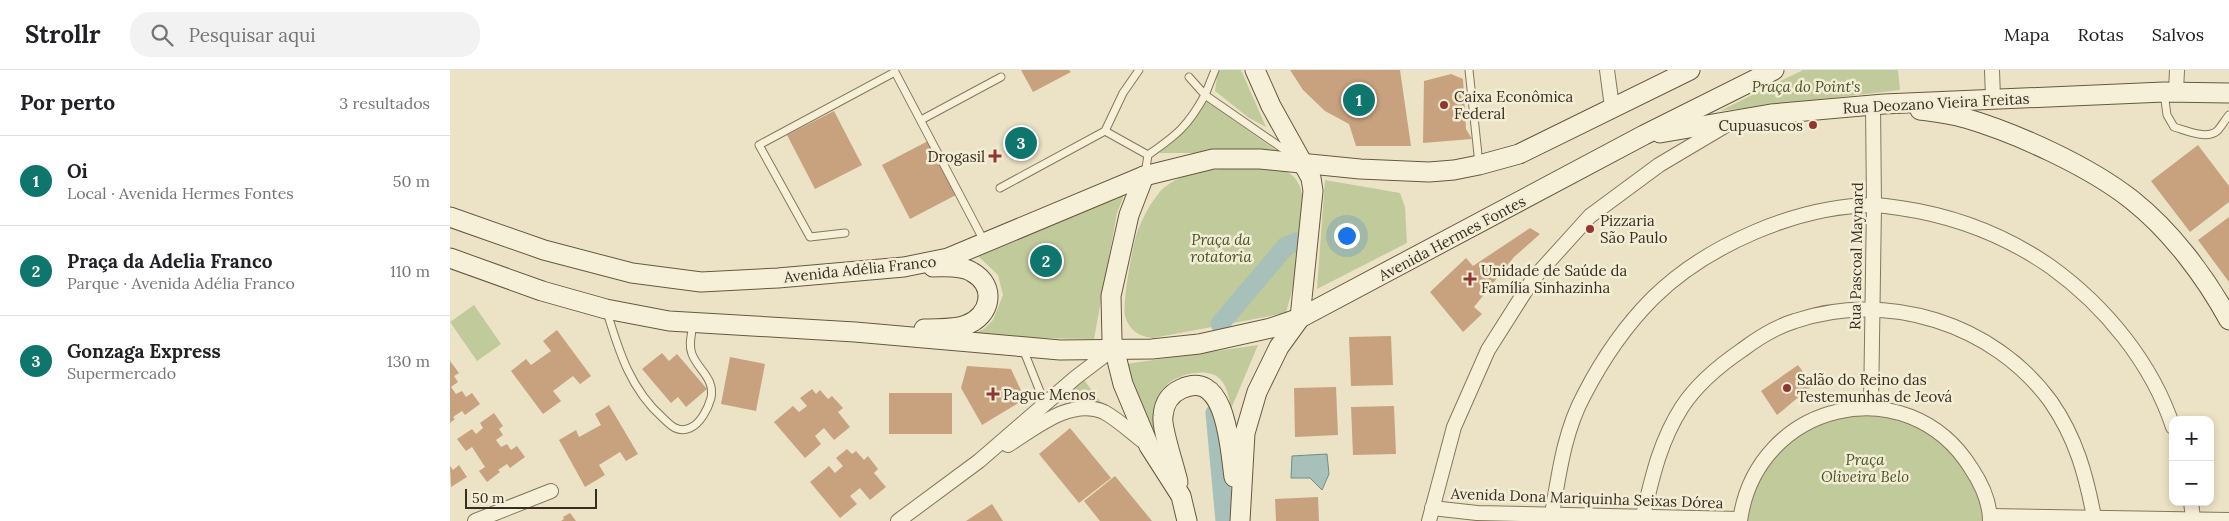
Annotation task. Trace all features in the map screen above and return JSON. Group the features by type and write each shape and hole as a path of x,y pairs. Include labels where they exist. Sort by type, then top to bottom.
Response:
{"main road":[{"path":"1240,515 1245,433 1257,392 1279,347 1300,318 1313,192 1311,178 1271,106 1255,70"},
{"path":"1302,163 1360,169 1429,172 1479,165 1520,154 1690,70"},
{"name":"Avenida Hermes Fontes","path":"1113,349 1152,349 1199,344 1271,328 1300,318 1644,136 1774,70"},
{"name":"Rua Deozano Vieira Freitas","path":"1644,136 1730,123 1771,114 1878,104 2170,92 2229,93"},
{"path":"1878,104 1963,117 2011,133 2085,170 2132,200 2179,246 2214,293 2229,320"},
{"name":"Avenida Adélia Franco","path":"450,217 544,250 632,273 701,282 775,274 904,267 948,258 1144,176 1213,159 1260,158 1302,163"},
{"path":"1144,176 1130,215 1111,296 1113,349 1124,384 1149,446 1181,496"},
{"path":"450,258 542,291 606,309 669,321 855,332 1060,350 1113,349"},
{"path":"855,332 964,326 984,314 988,304 988,293 981,280 972,271 958,268 904,267"},
{"path":"1187,521 1162,418 1165,405 1173,393 1184,387 1199,386 1212,392 1224,417 1240,515"}],"street":[{"path":"1607,70 1612,107"},
{"path":"1992,70 1993,98"},
{"path":"2170,92 2177,70"},
{"name":"Rua Pascoal Maynard","path":"1871,408 1874,205 1878,104"},
{"path":"1430,518 1454,427 1488,350 1533,279 1590,216 1658,166 1730,123"},
{"path":"1552,514 1562,454 1583,397 1614,344 1653,298 1701,260 1755,231 1813,213 1874,205 1927,212 1979,228 2028,251 2072,283 2111,321 2144,364 2169,416"},
{"path":"1643,516 1662,447 1683,406 1720,365 1765,334 1794,321 1817,314 1872,309 1913,313 1953,326 1990,344 2023,370 2050,402 2072,437 2087,476 2094,517"},
{"path":"898,521 979,461 1113,349"},
{"path":"979,461 1059,414 1078,408 1093,409 1104,413 1149,446"},
{"path":"1740,520 1747,489 1754,475 1762,461 1783,438 1809,420 1839,410 1871,408 1905,414 1936,430 1962,453 1980,482 1990,518 2094,517 2229,520"},
{"path":"475,521 551,490"},
{"path":"2192,506 2193,518"},
{"name":"Avenida Dona Mariquinha Seixas Dórea","path":"1430,518 1477,513 1740,520"}],"lane":[{"path":"1000,188 1106,131 1123,93 1139,70"},
{"path":"1144,176 1148,155 1178,134 1193,118 1205,95 1214,70"},
{"path":"1469,70 1479,165"},
{"path":"846,233 810,237 760,145 897,71 984,243"},
{"path":"921,120 1001,77"},
{"path":"1189,77 1205,95 1302,163"},
{"path":"2170,92 2167,115 2174,127 2200,134 2210,134 2216,131 2229,115"},
{"path":"1106,131 1148,155"},
{"path":"606,309 620,355 634,383 653,409 675,429 686,430 695,426 710,400 711,383 692,355 690,346 694,322"},
{"path":"1022,347 1045,404"}],"green space":[{"path":"1218,70 1241,70 1266,127 1249,118 1215,91"},
{"name":"Praça do Point's","path":"1803,70 1898,70 1900,90 1720,111"},
{"path":"1206,101 1280,153 1159,153 1185,130"},
{"name":"Praça da rotatoria","path":"1271,168 1289,173 1298,184 1303,199 1304,218 1299,261 1286,313 1153,338 1135,332 1127,321 1124,309 1128,273 1138,230 1156,197 1168,184 1197,172 1219,169"},
{"path":"1325,180 1400,193 1405,207 1407,243 1317,289"},
{"path":"1124,195 1117,213 1094,339 964,337 984,329 993,320 1003,295 998,275 977,255 1090,206"},
{"path":"474,305 501,344 477,361 450,322"},
{"path":"1258,345 1231,409 1225,386 1216,376 1203,373 1189,374 1167,384 1159,395 1154,408 1154,440 1126,364"},
{"path":"1084,380 1103,405 1086,400 1061,399"},
{"name":"Praça Oliveira Belo","path":"1867,413 1905,420 1935,436 1959,460 1968,473 1976,488 1985,521 1745,521 1760,472 1788,440 1825,420"}],"water":[{"path":"1327,454 1329,474 1322,490 1310,478 1291,478 1292,456"}],"building":[{"path":"1021,70 1069,70 1071,72 1033,92"},
{"path":"1290,70 1400,70 1411,146 1356,146 1349,124 1325,111 1303,90"},
{"name":"Caixa Econômica Federal","path":"1451,74 1463,79 1466,129 1472,139 1423,143 1424,81"},
{"path":"834,111 862,165 815,189 787,135"},
{"path":"928,141 956,195 910,219 882,165"},
{"path":"2198,145 2229,186 2229,202 2190,232 2151,181"},
{"path":"2229,217 2229,282 2198,240"},
{"name":"Unidade de Saúde da Família Sinhazinha","path":"1530,228 1540,234 1514,257 1474,307 1482,314 1463,332 1430,292 1466,258 1473,266"},
{"path":"557,330 591,376 580,384 573,376 553,391 561,401 543,414 511,371 526,359 531,365 551,351 543,341"},
{"path":"1391,336 1393,385 1351,386 1349,337"},
{"path":"662,353 669,361 677,354 707,389 686,407 678,397 671,403 642,369"},
{"path":"730,357 765,364 756,411 721,404"},
{"path":"450,361 459,373 454,376 458,382 451,387 456,394 462,391 466,397 472,393 480,404 465,415 462,411 453,417 455,419 450,423"},
{"name":"Salão do Reino das Testemunhas de Jeová","path":"1798,365 1813,385 1777,415 1761,391"},
{"name":"Pague Menos","path":"967,366 1011,369 1025,399 982,425 961,388"},
{"path":"1336,387 1338,435 1295,437 1294,388"},
{"path":"812,389 816,394 820,390 828,399 832,396 843,408 838,412 850,427 834,440 824,428 815,436 821,444 805,458 774,422 793,406 799,412 807,406 800,398"},
{"path":"889,393 952,393 952,434 889,434"},
{"path":"609,405 638,454 626,461 620,452 599,465 605,475 585,487 559,440 576,430 579,437 601,425 595,414"},
{"path":"1394,406 1396,454 1353,455 1351,407"},
{"path":"494,413 503,426 499,429 503,435 496,440 501,447 507,444 511,450 517,446 525,457 510,468 507,464 498,470 500,472 487,482 479,471 485,467 472,447 466,451 457,439 472,429 476,434 483,428 480,423"},
{"path":"1070,428 1111,478 1079,503 1039,454"},
{"path":"847,449 852,454 856,451 864,460 868,456 878,469 874,473 886,487 870,500 860,488 850,496 857,504 840,518 810,482 829,466 835,473 843,466 836,458"},
{"path":"459,465 467,477 451,487 450,466 453,470"},
{"path":"1115,476 1152,521 1100,521 1084,501"},
{"path":"1318,497 1319,521 1276,521 1275,499"},
{"path":"992,504 1003,521 966,521"},
{"path":"570,513 576,521 561,521 564,519 563,517"}],"waterway":[{"path":"1220,324 1286,246 1296,242"},
{"path":"1215,413 1225,521"}],"place":[{"name":"Oi","path":"1359,100"},
{"name":"Caixa Econômica Federal","path":"1444,105"},
{"name":"Cupuasucos","path":"1813,125"},
{"name":"Gonzaga Express","path":"1021,143"},
{"name":"Drogasil","path":"995,156"},
{"name":"Pizzaria São Paulo","path":"1590,229"},
{"name":"Praça da Adelia Franco","path":"1046,261"},
{"name":"Unidade de Saúde da Família Sinhazinha","path":"1470,279"},
{"name":"Salão do Reino das Testemunhas de Jeová","path":"1787,388"},
{"name":"Pague Menos","path":"993,394"}]}
